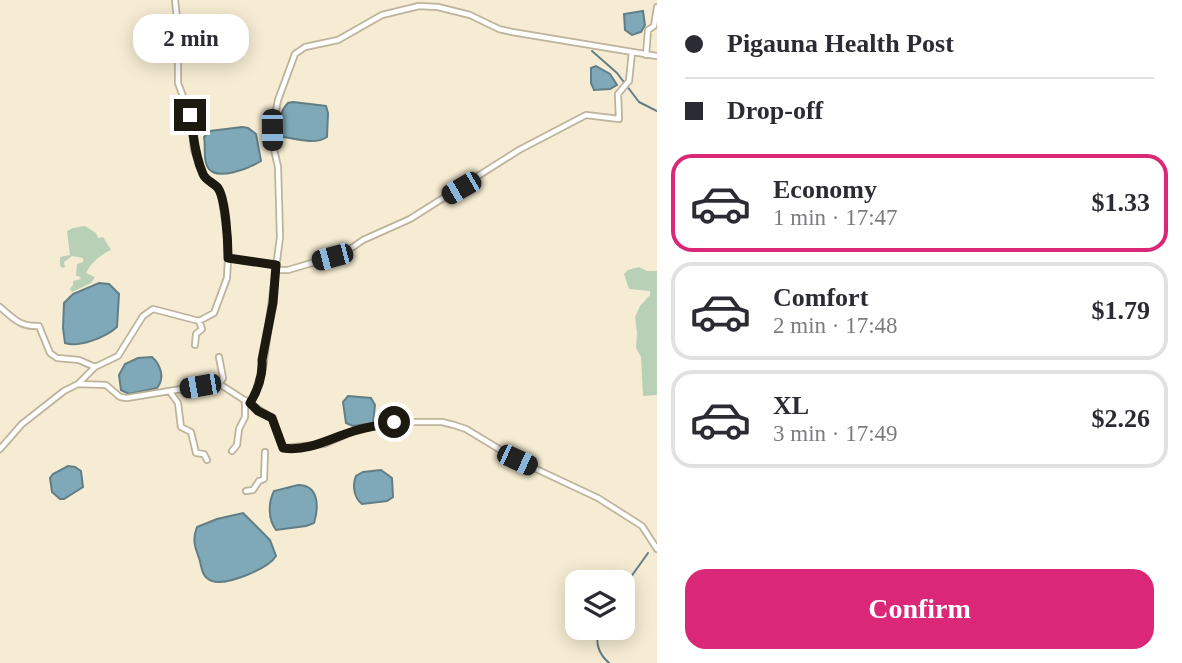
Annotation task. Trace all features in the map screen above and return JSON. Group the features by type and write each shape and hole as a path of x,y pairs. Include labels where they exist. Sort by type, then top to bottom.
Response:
{"street":[{"path":"0,449 22,425 64,391 78,384 95,367 118,356 143,316 153,309 200,321 215,313 217,309 227,278 228,240 221,194 217,187 204,177 194,150 190,115 178,83 175,0"},
{"path":"232,452 237,446 248,401 260,384 258,378 263,369 262,360 273,303 281,218 278,167 272,130 278,100 295,54 302,48 338,40 382,15 424,6 470,15 512,32 657,56"},
{"path":"646,55 648,30 654,26 657,7"},
{"path":"228,258 288,270 332,257 410,219 509,156 586,115 619,119 618,92 629,81 632,51"},
{"path":"0,307 27,327 39,326 50,353 57,358 79,360 95,367"},
{"path":"195,345 197,334 202,329 200,321"},
{"path":"219,357 223,378 220,383"},
{"path":"78,384 106,385 120,397 127,398 220,383 272,418 283,448 289,449 324,444 356,430 394,422 442,422 466,429 517,460 598,498 637,522 649,533 657,549"},
{"path":"170,392 178,403 181,427 191,432 196,453 204,454 207,460"},
{"path":"246,491 253,490 259,481 264,479 265,452"}],"green space":[{"path":"85,226 96,233 98,238 103,237 111,250 93,263 86,273 95,277 91,283 72,292 70,289 73,281 81,279 76,276 77,264 83,262 83,258 72,256 64,262 65,267 62,268 60,257 70,255 67,231"},
{"path":"639,267 647,271 657,271 657,395 643,396 641,357 636,348 635,317 650,291 629,289 624,274"}],"water":[{"path":"643,11 645,25 641,32 632,35 625,30 624,14"},
{"path":"596,66 610,74 617,85 610,89 594,90 591,68"},
{"path":"288,103 326,106 327,137 311,141 283,137 280,128 281,115"},
{"path":"242,127 256,134 261,161 232,173 211,171 206,163 204,137 210,131"},
{"path":"99,283 109,284 119,294 117,327 92,341 65,343 64,303 73,294"},
{"path":"152,357 161,372 157,388 129,394 121,390 119,375 125,364 138,358"},
{"path":"348,396 371,398 375,405 373,423 353,426 346,423 343,402"},
{"path":"68,466 81,471 83,487 60,499 52,492 50,478"},
{"path":"381,470 392,478 393,497 387,501 362,504 354,491 356,476 363,472"},
{"path":"298,485 305,486 314,493 317,510 314,523 276,530 270,511 274,491"},
{"path":"243,513 270,540 276,556 265,566 246,575 227,581 212,581 204,574 195,547 197,527"}],"waterway":[{"path":"592,51 617,73 639,102 657,111"},
{"path":"635,571 648,553"},
{"path":"597,640 602,655 609,663"}],"route":[{"path":"190,115 194,150 204,177 217,187 221,194 228,258 276,265 273,303 262,360 263,369 258,378 260,384 250,403 258,411 272,418 283,448 289,449 324,444 356,430 394,422"}]}
